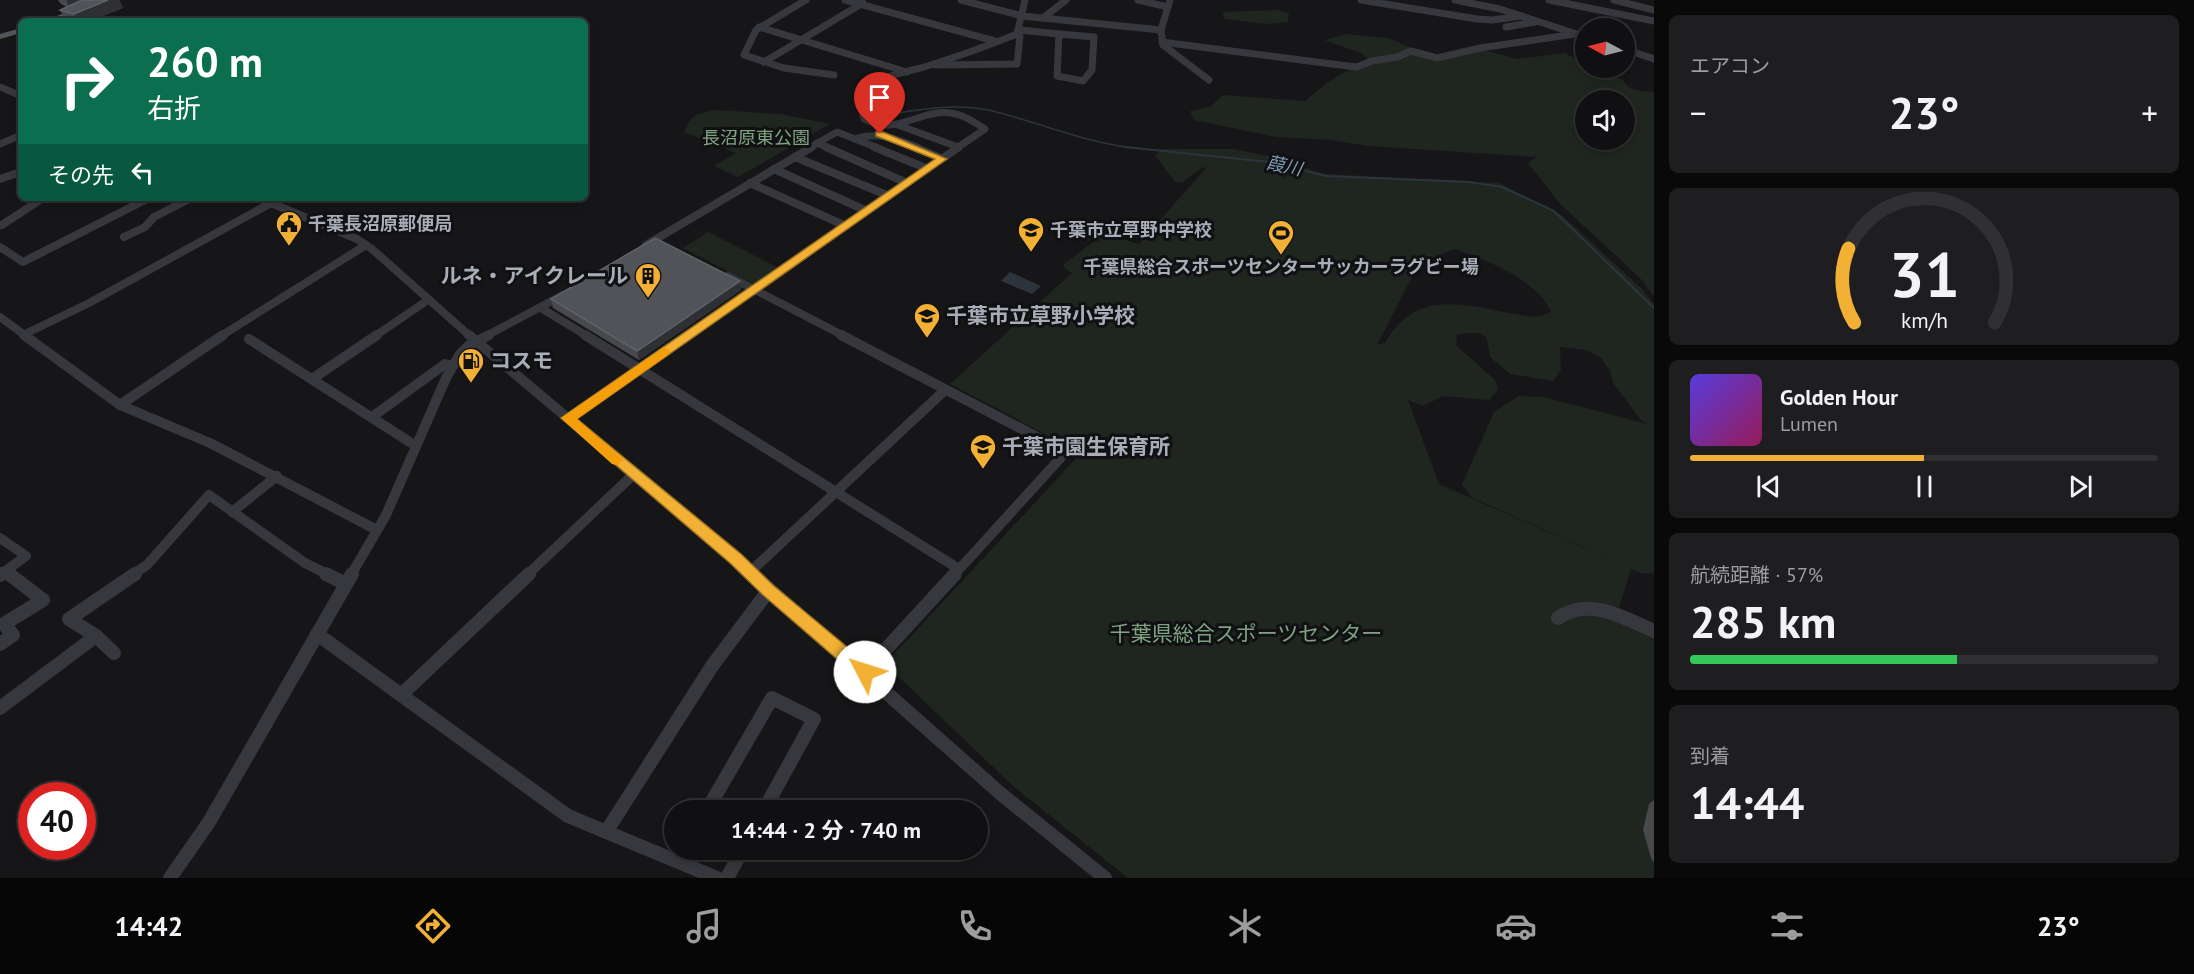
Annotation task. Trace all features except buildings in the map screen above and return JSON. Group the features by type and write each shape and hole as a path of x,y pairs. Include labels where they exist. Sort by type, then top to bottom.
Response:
{"main road":[{"path":"56,18 105,0"},
{"path":"0,37 18,31"}],"street":[{"path":"806,0 759,27 744,55 784,68 834,75"},
{"path":"845,0 941,29 996,42"},
{"path":"764,62 869,0"},
{"path":"961,0 1022,16 1161,30"},
{"path":"933,64 948,66 1017,64 1020,36 1018,32 1025,0"},
{"path":"1042,18 1066,0"},
{"path":"1138,0 1169,4 1161,30 1162,42 1209,80"},
{"path":"1361,0 1398,4 1477,19 1492,20 1522,16"},
{"path":"1418,9 1423,0"},
{"path":"1455,0 1522,16 1575,34"},
{"path":"1549,0 1654,21"},
{"path":"1614,0 1654,10"},
{"path":"1506,27 1538,22"},
{"path":"759,27 908,72"},
{"path":"568,418 985,129 968,117 954,112 932,114 892,127 868,123 862,116 858,97 867,88 888,77 933,64 1018,32 1059,33 1094,37 1092,70 1083,81 1057,76 1059,33"},
{"path":"1162,42 1356,67 1372,61 1397,57 1411,51 1437,58 1480,48 1575,34"},
{"path":"1635,53 1654,59"},
{"path":"0,87 18,95"},
{"path":"898,125 958,147"},
{"path":"636,250 837,132 928,169"},
{"path":"855,139 864,134 880,134 942,159"},
{"path":"0,144 18,136"},
{"path":"817,143 908,183"},
{"path":"795,157 889,196"},
{"path":"774,169 867,211"},
{"path":"0,179 18,173"},
{"path":"750,183 846,226"},
{"path":"2,225 38,201"},
{"path":"0,247 23,262 143,201"},
{"path":"124,237 146,227 154,217 185,201"},
{"path":"266,201 366,244 476,341 736,558 749,573 865,672 1001,794 1105,878"},
{"path":"23,334 89,303 271,203"},
{"path":"655,239 665,244"},
{"path":"120,405 233,328 366,244"},
{"path":"714,269 944,391 1066,452 865,672"},
{"path":"170,878 209,822 386,515 460,354 476,341 569,291"},
{"path":"312,379 428,300"},
{"path":"541,308 959,569"},
{"path":"0,317 69,365 120,405 210,443 278,476 292,486 376,530"},
{"path":"249,339 416,446"},
{"path":"372,417 445,364 453,366"},
{"path":"749,573 944,391"},
{"path":"401,695 633,474"},
{"path":"232,512 278,476"},
{"path":"114,653 96,636 69,619 147,565 209,495 305,563 346,584"},
{"path":"0,538 26,556 3,573 43,600 4,624 13,635 0,644"},
{"path":"606,832 712,666 769,590"},
{"path":"1558,618 1571,610 1582,608 1602,611 1654,631"},
{"path":"317,634 568,816 606,832 664,850"},
{"path":"0,708 96,636"},
{"path":"713,800 772,698 814,719 769,800"},
{"path":"727,878 737,860"},
{"path":"690,873 717,878"}],"green space":[{"path":"1277,10 1289,13 1288,22 1268,24 1225,19 1222,12"},
{"path":"1346,34 1388,38 1431,56 1473,47 1517,59 1565,53 1575,58 1575,78 1617,78 1632,89 1654,92 1654,296 1640,278 1560,204 1528,163 1537,157 1369,146 1330,140 1276,137 1194,120 1190,111 1210,107 1223,95 1305,101 1328,82 1368,59 1361,53 1324,40"},
{"name":"長沼原東公園","path":"716,110 780,114 830,124 738,177 714,166 736,153 684,132 696,115"},
{"name":"千葉県総合スポーツセンター","path":"1162,149 1233,149 1268,156 1325,174 1499,183 1563,216 1642,289 1654,304 1654,574 1631,569 1619,608 1654,637 1654,878 1128,878 1013,786 885,664 1081,453 950,384 1072,273 1064,268 1064,264 1104,234 1139,244 1206,168 1203,167 1183,182 1175,182 1155,155","holes":["1454,249 1480,258 1523,281 1545,301 1551,312 1543,316 1525,316 1459,305 1426,307 1411,314 1397,326 1385,343 1377,345 1422,258 1431,259","1480,333 1487,338 1490,357 1510,374 1553,381 1561,370 1560,347 1586,350 1601,358 1610,371 1613,383 1641,420 1647,424 1544,397 1519,396 1494,412 1462,484 1471,497 1625,566 1439,484 1408,400 1423,406 1443,396 1489,400 1498,390 1495,380 1456,345 1457,335"]},
{"path":"708,232 779,268 757,283 751,283 683,248"}],"shaded area":[{"path":"1010,272 1041,286 1032,294 1001,281"}],"waterway":[{"name":"葭川","path":"874,116 931,108 974,108 988,110 1097,142 1135,148"},
{"name":"葭川","path":"1125,147 1269,162 1326,176 1469,182 1502,187 1554,211 1654,308"}],"slow traffic":[{"path":"617,460 568,418 664,351"}],"place":[{"name":"千葉長沼原郵便局","path":"289,247"},
{"name":"千葉市立草野中学校","path":"1031,253"},
{"name":"千葉県総合スポーツセンターサッカーラグビー場","path":"1281,256"},
{"name":"ルネ・アイクレール","path":"648,299"},
{"name":"千葉市立草野小学校","path":"927,339"},
{"name":"コスモ","path":"471,384"},
{"name":"千葉市園生保育所","path":"983,470"}],"route":[{"path":"865,672 749,573 736,558 568,418 942,159 880,134"}]}
